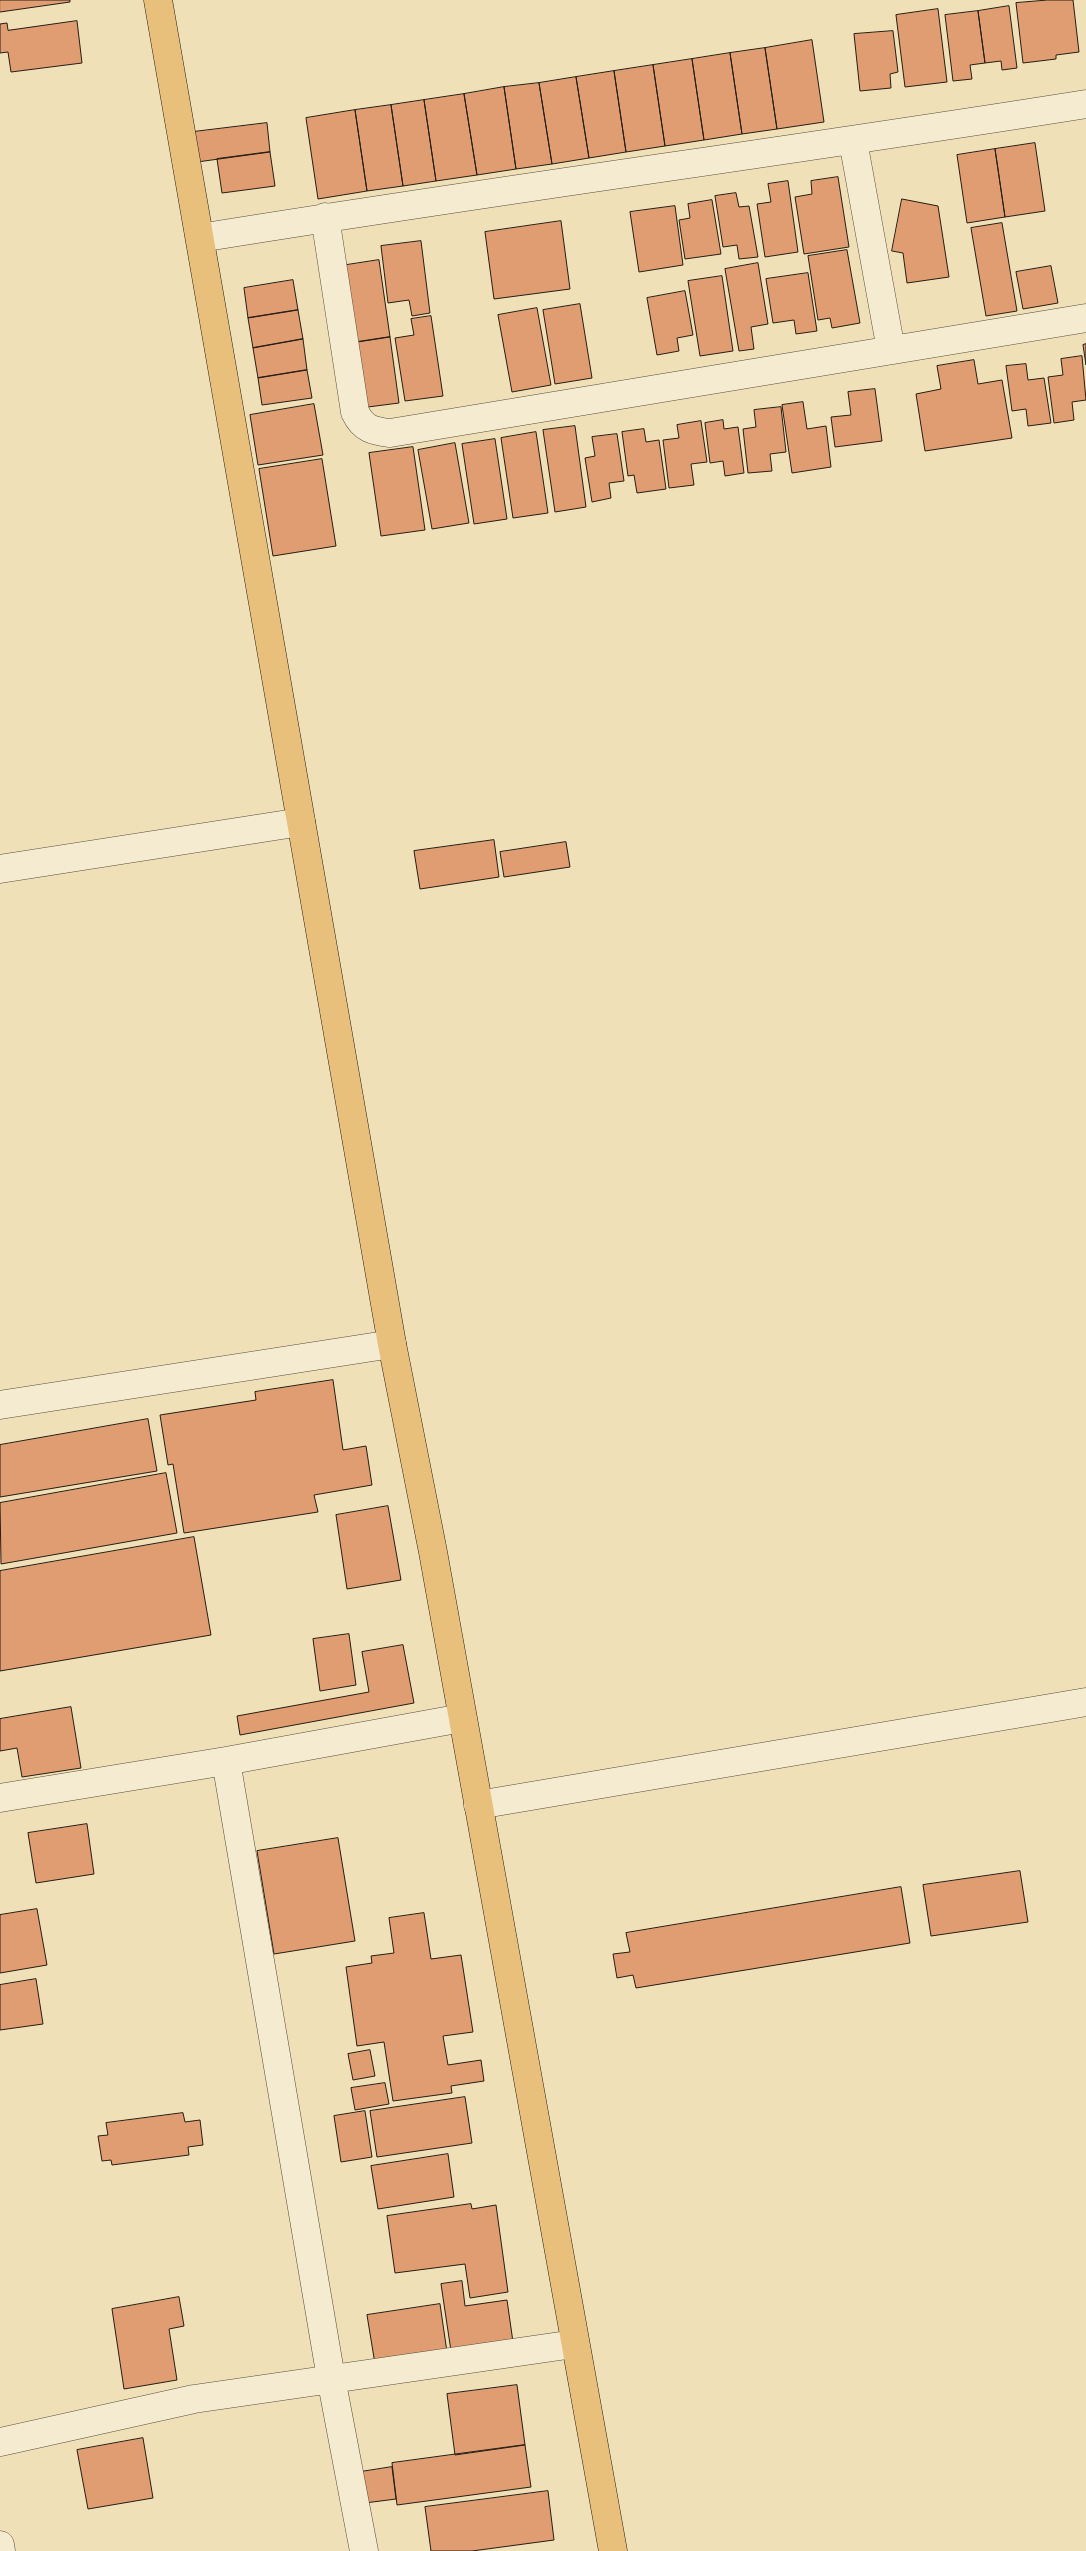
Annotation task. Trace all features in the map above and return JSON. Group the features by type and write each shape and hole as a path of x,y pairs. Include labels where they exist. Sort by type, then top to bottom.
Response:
{"main road":[{"path":"158,0 392,1344 478,1805 574,2344 613,2551"}],"street":[{"path":"200,238 599,176 853,141 1086,104"},
{"path":"853,141 891,350"},
{"path":"325,218 355,412 360,423 371,431 390,433 1086,318"},
{"path":"0,870 301,822"},
{"path":"0,1405 392,1344"},
{"path":"478,1805 1086,1702"},
{"path":"0,1798 226,1761 462,1718"},
{"path":"226,1761 331,2378 364,2551"},
{"path":"0,2442 194,2399 574,2344"},
{"path":"0,2545 1,2551"}],"building":[{"path":"0,0 70,0 70,2 0,12"},
{"path":"1073,0 1079,52 1056,55 1056,59 1023,63 1016,3"},
{"path":"1009,6 1017,68 1002,70 1001,61 985,63 978,11"},
{"path":"938,9 947,82 905,87 896,15"},
{"path":"978,11 985,63 970,65 972,79 953,81 945,15"},
{"path":"77,21 82,63 11,72 8,52 0,53 0,24 7,23 8,30"},
{"path":"893,31 898,72 890,74 891,88 860,91 854,34"},
{"path":"812,40 824,122 777,129 765,48"},
{"path":"765,48 777,129 742,134 730,53"},
{"path":"730,53 742,134 704,140 692,59"},
{"path":"692,59 704,140 665,146 653,65"},
{"path":"653,65 665,146 626,152 614,71"},
{"path":"614,71 626,152 589,158 576,77"},
{"path":"576,77 589,158 552,164 539,83"},
{"path":"539,83 552,164 516,169 504,87"},
{"path":"504,87 516,169 477,175 464,94"},
{"path":"464,94 477,175 436,181 424,100"},
{"path":"424,100 436,181 403,186 391,105"},
{"path":"391,105 403,186 367,191 355,110"},
{"path":"355,110 367,191 318,199 306,118"},
{"path":"267,123 270,152 197,162 193,132"},
{"path":"1035,143 1045,211 1005,217 995,149"},
{"path":"995,149 1005,217 967,223 957,155"},
{"path":"270,152 275,186 222,193 217,159"},
{"path":"838,177 849,247 804,254 795,197 812,194 811,181"},
{"path":"788,181 798,252 765,257 757,204 771,202 768,184"},
{"path":"736,193 739,207 749,206 758,257 739,259 737,245 723,247 715,196"},
{"path":"902,199 938,206 949,277 907,283 903,253 892,251"},
{"path":"712,200 721,254 685,259 679,220 690,218 688,204"},
{"path":"675,206 683,265 639,272 630,212"},
{"path":"561,221 570,289 494,299 485,232"},
{"path":"1002,223 1017,311 986,316 971,228"},
{"path":"421,241 430,313 412,316 409,300 388,303 381,246"},
{"path":"847,250 860,323 832,328 830,318 818,320 808,256"},
{"path":"379,260 390,337 351,343 340,266"},
{"path":"758,263 768,324 751,327 754,349 739,351 725,269"},
{"path":"1051,266 1058,303 1023,309 1016,272"},
{"path":"808,273 817,331 796,334 794,320 773,323 766,279"},
{"path":"722,276 733,351 700,356 688,281"},
{"path":"293,280 298,310 248,318 244,288"},
{"path":"685,291 693,335 677,338 679,351 657,355 647,298"},
{"path":"580,304 592,378 555,384 543,310"},
{"path":"537,308 551,385 512,392 498,315"},
{"path":"298,310 303,339 253,348 248,318"},
{"path":"431,316 443,396 405,401 395,338 414,335 411,319"},
{"path":"390,337 399,403 360,408 351,343"},
{"path":"303,339 307,370 258,378 253,348"},
{"path":"1086,344 1086,365 1083,345"},
{"path":"1082,356 1086,400 1072,402 1074,420 1054,423 1048,377 1063,375 1061,359"},
{"path":"974,360 978,384 1002,380 1012,438 925,451 916,394 941,389 937,366"},
{"path":"1026,364 1028,380 1044,378 1051,423 1028,426 1026,409 1012,411 1006,366"},
{"path":"307,370 312,398 262,405 258,378"},
{"path":"875,389 882,441 835,447 831,417 851,415 848,392"},
{"path":"803,402 807,429 826,426 831,467 792,473 782,405"},
{"path":"314,404 323,455 258,465 250,415"},
{"path":"781,407 786,452 770,454 772,471 748,473 743,429 756,427 754,410"},
{"path":"723,420 724,429 738,427 744,473 725,476 723,461 710,463 705,423"},
{"path":"701,421 707,462 691,464 694,485 669,488 663,440 679,438 677,425"},
{"path":"575,426 586,507 555,512 543,430"},
{"path":"644,429 646,442 659,440 666,489 637,493 634,475 628,476 622,432"},
{"path":"536,432 548,513 513,518 501,438"},
{"path":"617,434 624,481 609,483 611,498 592,502 585,458 595,456 592,437"},
{"path":"495,439 507,519 474,524 462,444"},
{"path":"455,443 469,523 432,529 418,450"},
{"path":"413,447 425,530 381,536 369,453"},
{"path":"322,459 336,546 273,556 259,469"},
{"path":"494,840 499,877 420,889 414,851"},
{"path":"566,842 570,867 504,877 500,852"},
{"path":"333,1380 343,1450 366,1446 372,1485 314,1495 318,1512 184,1533 173,1464 168,1465 160,1415 256,1400 255,1392"},
{"path":"148,1419 157,1471 0,1497 0,1445"},
{"path":"166,1473 177,1533 1,1564 0,1503"},
{"path":"388,1506 401,1580 347,1589 336,1515"},
{"path":"194,1537 211,1635 0,1671 0,1571"},
{"path":"349,1634 356,1685 320,1691 313,1639"},
{"path":"403,1645 414,1703 240,1735 237,1716 369,1692 362,1652"},
{"path":"71,1707 81,1768 22,1777 17,1748 0,1751 0,1719"},
{"path":"87,1824 94,1874 36,1883 28,1833"},
{"path":"338,1838 355,1941 274,1954 257,1851"},
{"path":"1020,1871 1028,1922 931,1936 923,1885"},
{"path":"901,1887 910,1943 636,1988 633,1975 617,1978 613,1954 630,1952 626,1933"},
{"path":"37,1909 47,1965 0,1973 0,1915"},
{"path":"424,1913 431,1959 461,1955 473,2032 443,2036 448,2065 481,2060 484,2081 451,2086 452,2093 393,2101 384,2042 357,2046 346,1967 372,1963 371,1956 394,1953 389,1918"},
{"path":"36,1979 43,2024 0,2030 0,1985"},
{"path":"370,2050 375,2076 353,2080 348,2054"},
{"path":"385,2083 389,2104 355,2110 351,2088"},
{"path":"465,2097 472,2143 377,2157 370,2111"},
{"path":"365,2111 372,2157 341,2162 334,2116"},
{"path":"183,2113 185,2122 200,2120 203,2145 188,2147 189,2155 112,2165 111,2160 102,2161 98,2136 108,2135 106,2123"},
{"path":"448,2154 454,2197 378,2209 371,2166"},
{"path":"471,2204 472,2209 496,2205 508,2292 470,2298 465,2264 395,2273 387,2216"},
{"path":"462,2281 465,2306 507,2300 513,2342 451,2351 441,2284"},
{"path":"179,2297 184,2326 169,2329 177,2380 124,2389 112,2309"},
{"path":"440,2304 448,2359 376,2370 367,2315"},
{"path":"517,2385 525,2445 455,2455 447,2394"},
{"path":"143,2438 153,2498 88,2509 77,2450"},
{"path":"525,2445 531,2487 397,2505 392,2463"},
{"path":"392,2467 396,2499 357,2504 354,2473"},
{"path":"548,2491 554,2540 472,2551 431,2551 425,2507"}]}
